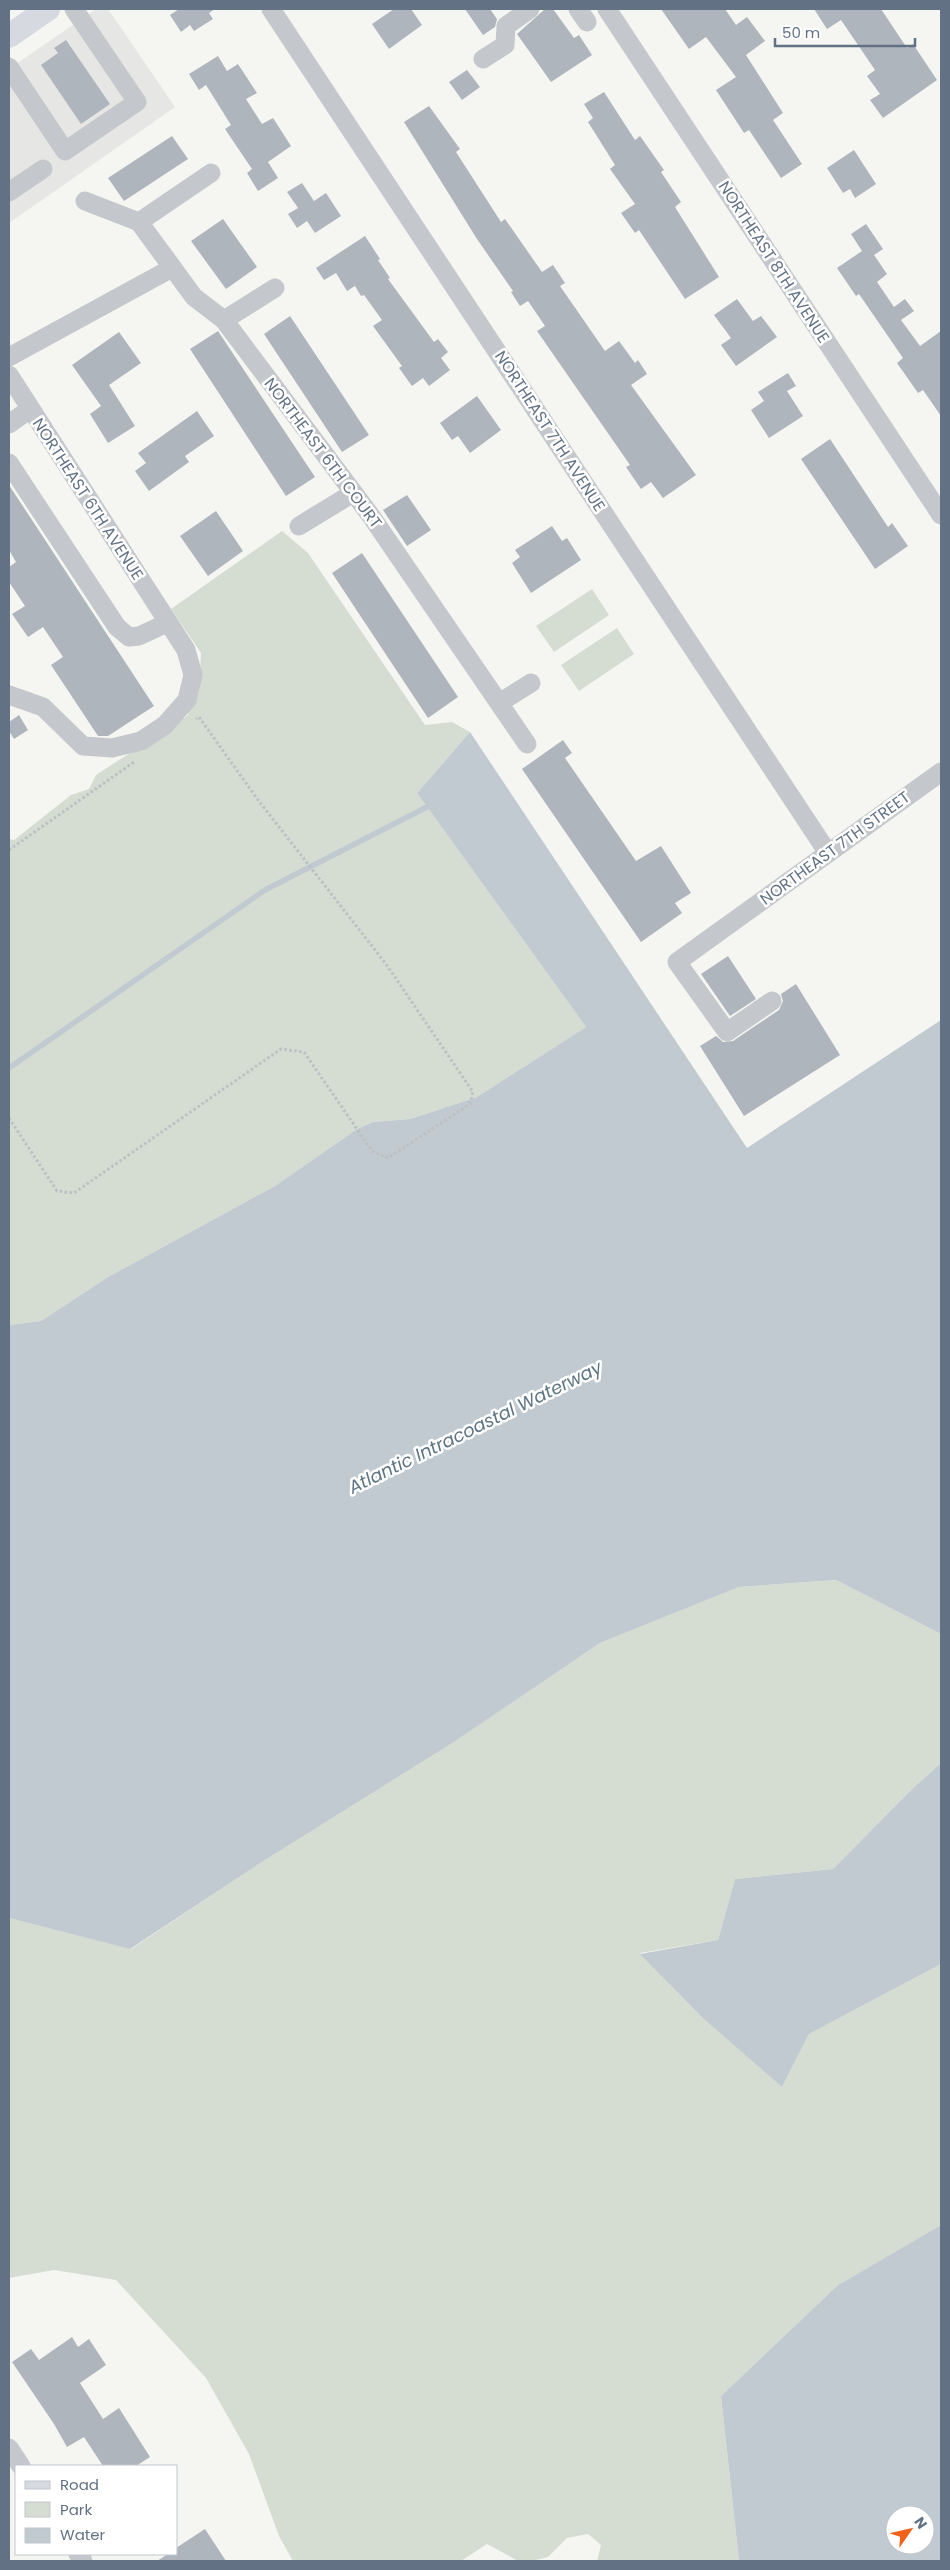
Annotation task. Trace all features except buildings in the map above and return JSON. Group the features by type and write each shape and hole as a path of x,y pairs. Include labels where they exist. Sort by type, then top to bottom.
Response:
{"main road":[{"path":"9,36 48,9"}],"street":[{"path":"9,67 65,151 137,102 74,9"},
{"name":"NORTHEAST 7TH AVENUE","path":"271,9 828,853"},
{"path":"483,59 505,45 506,26 530,9"},
{"name":"NORTHEAST 8TH AVENUE","path":"607,9 941,515"},
{"path":"9,192 43,168"},
{"path":"85,201 139,222 211,173"},
{"name":"NORTHEAST 6TH COURT","path":"139,222 194,297 224,320 353,493 526,744"},
{"path":"9,357 172,268"},
{"path":"224,320 275,288"},
{"name":"NORTHEAST 6TH AVENUE","path":"9,375 186,650 193,675 187,700 165,725 141,741 112,748 83,746 43,707 9,695"},
{"path":"9,424 30,409"},
{"path":"9,463 117,627 128,636 139,636 167,623"},
{"path":"299,526 353,493"},
{"path":"499,704 531,683"},
{"name":"NORTHEAST 7TH STREET","path":"772,1001 728,1032 677,962 941,772"},
{"path":"9,2448 20,2465"}],"path":[{"path":"9,1118 57,1191 74,1193 282,1049 304,1052 372,1151 388,1158 470,1104 473,1092 386,964 258,800 199,717 191,722"},
{"path":"9,850 136,761"}],"shaded area":[{"path":"96,9 108,9 175,107 9,223 9,69"}],"green space":[{"path":"282,531 308,553 425,725 452,722 470,732 417,793 586,1027 477,1097 410,1119 373,1122 357,1129 275,1186 108,1277 41,1321 9,1325 9,839 14,840 71,795 89,789 96,775 187,716 199,692 201,653 171,609"},
{"path":"592,589 609,615 554,652 536,626"},
{"path":"617,628 634,654 579,691 561,665"},
{"path":"836,1580 941,1634 941,1763 912,1789 833,1869 735,1879 718,1940 640,1953 782,2087 809,2034 941,1964 941,2225 838,2285 721,2396 739,2561 597,2561 601,2545 588,2534 567,2538 548,2557 532,2561 518,2561 487,2544 461,2561 293,2561 279,2536 249,2454 206,2378 116,2280 54,2270 9,2278 9,1918 131,1949 262,1862 454,1742 600,1643 739,1587"}],"water":[{"name":"Atlantic Intracoastal Waterway","path":"470,732 747,1148 941,1020 941,1634 836,1580 739,1587 600,1643 454,1742 262,1862 130,1949 9,1918 9,1325 41,1321 108,1277 275,1186 357,1129 373,1122 410,1119 477,1097 586,1027 417,793"},
{"path":"941,1763 941,1964 809,2034 782,2087 704,2019 640,1954 718,1940 735,1879 833,1869 912,1789"},
{"path":"941,2225 941,2561 739,2561 721,2396 838,2285"}],"waterway":[{"path":"9,1068 265,890 427,807"}]}
